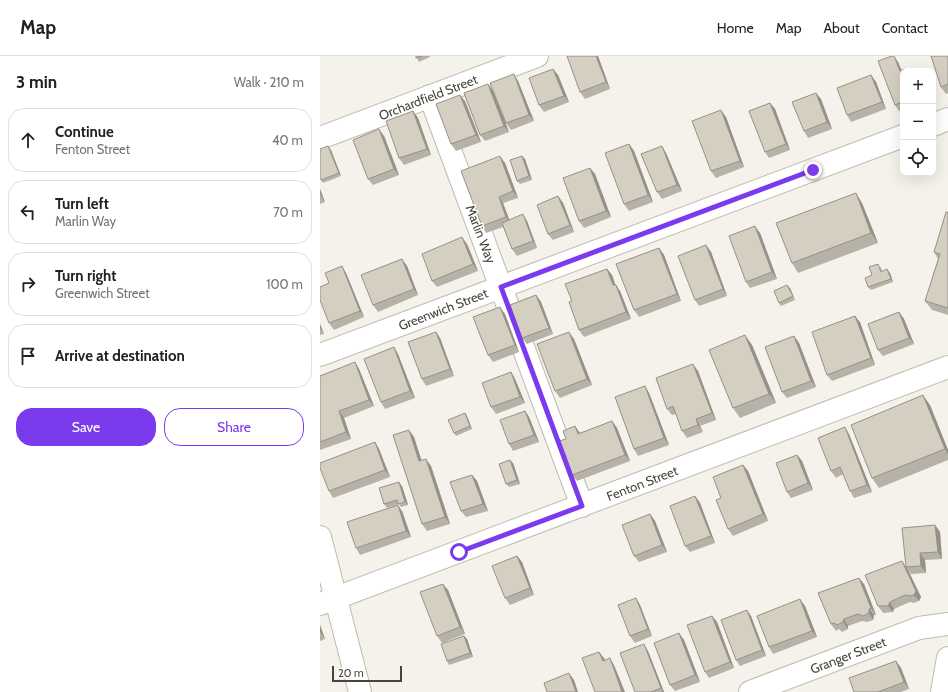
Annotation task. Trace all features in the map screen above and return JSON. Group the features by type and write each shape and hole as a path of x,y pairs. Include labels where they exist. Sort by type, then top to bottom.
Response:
{"street":[{"name":"Orchardfield Street","path":"320,138 537,56"},
{"name":"Marlin Way","path":"430,96 582,506"},
{"path":"936,124 948,119"},
{"name":"Greenwich Street","path":"320,355 900,137"},
{"name":"Fenton Street","path":"328,602 948,368"},
{"path":"320,537 328,602 360,692"},
{"name":"Granger Street","path":"750,692 920,628 948,624"},
{"path":"942,692 948,658"}],"building":[{"path":"567,56 596,56 606,82 580,92"},
{"path":"894,56 900,71 900,102 895,105 878,61"},
{"path":"931,56 948,56 948,84 941,87"},
{"path":"553,69 564,96 539,105 529,78"},
{"path":"514,74 529,115 506,123 490,83"},
{"path":"871,75 882,102 847,115 837,88"},
{"path":"488,84 504,126 480,135 464,93"},
{"path":"816,93 827,122 804,131 792,102"},
{"path":"460,95 476,135 451,144 436,104"},
{"path":"770,103 786,144 765,152 749,111"},
{"path":"721,110 740,161 711,171 692,121"},
{"path":"413,111 427,149 399,158 386,121"},
{"path":"379,129 394,169 368,179 353,140"},
{"path":"629,144 648,195 624,204 605,153"},
{"path":"328,146 339,173 321,180 320,149"},
{"path":"662,146 677,185 657,192 641,154"},
{"path":"500,156 513,191 499,197 506,217 482,226 461,171"},
{"path":"522,156 529,176 517,181 510,160"},
{"path":"590,168 606,211 579,221 563,178"},
{"path":"856,193 871,233 792,263 776,223"},
{"path":"558,196 570,225 548,234 537,205"},
{"path":"946,212 948,212 948,308 925,301 940,254 934,252"},
{"path":"523,214 533,241 512,249 502,223"},
{"path":"755,226 772,272 746,282 729,236"},
{"path":"462,237 473,264 432,281 422,254"},
{"path":"706,245 723,289 695,300 678,256"},
{"path":"659,248 677,294 634,310 616,264"},
{"path":"402,259 414,289 373,305 361,275"},
{"path":"878,264 881,272 887,269 891,279 868,287 865,278 872,275 869,267"},
{"path":"342,266 360,311 329,323 320,300 320,287 329,283 325,273"},
{"path":"607,269 613,285 616,285 626,312 579,330 569,302 572,301 565,284"},
{"path":"787,285 793,296 779,303 774,291"},
{"path":"536,295 549,328 522,338 510,305"},
{"path":"500,307 515,345 488,355 473,317"},
{"path":"899,312 909,338 878,350 868,324"},
{"path":"855,316 871,358 827,375 812,332"},
{"path":"436,332 450,369 422,379 408,342"},
{"path":"569,332 587,379 555,391 537,344"},
{"path":"745,335 769,394 733,408 709,350"},
{"path":"794,336 811,381 782,392 765,347"},
{"path":"394,347 410,391 381,402 364,359"},
{"path":"355,362 369,400 339,411 346,432 320,442 320,376"},
{"path":"693,364 712,413 696,419 698,425 682,431 673,406 667,409 656,378"},
{"path":"511,372 520,397 491,407 482,383"},
{"path":"645,386 664,438 634,449 615,397"},
{"path":"923,395 945,449 872,478 851,425"},
{"path":"525,411 534,435 509,444 500,420"},
{"path":"465,413 470,426 454,433 448,420"},
{"path":"612,421 625,455 572,475 559,441 566,439 563,431 575,426 578,434"},
{"path":"845,427 867,485 850,491 840,467 831,471 818,438"},
{"path":"409,430 419,461 426,459 445,517 422,524 393,435"},
{"path":"375,442 385,470 329,491 320,468 320,463"},
{"path":"797,455 808,483 787,492 776,463"},
{"path":"510,460 517,480 506,484 499,464"},
{"path":"743,465 763,514 728,529 716,500 721,498 713,477"},
{"path":"472,475 483,504 461,511 450,482"},
{"path":"399,482 405,502 398,504 397,500 384,504 379,488"},
{"path":"695,496 711,536 685,546 670,506"},
{"path":"398,505 406,531 356,548 347,522"},
{"path":"650,514 662,545 634,556 622,525"},
{"path":"935,525 938,552 920,553 921,566 906,567 902,528"},
{"path":"517,556 530,588 505,598 492,566"},
{"path":"902,561 916,591 914,595 905,595 890,602 888,606 878,606 865,575"},
{"path":"859,578 871,608 869,609 869,613 863,616 858,614 844,619 843,622 837,625 834,623 831,624 818,593"},
{"path":"443,584 460,627 437,636 420,592"},
{"path":"636,598 648,629 630,636 618,605"},
{"path":"800,599 812,631 769,647 757,616"},
{"path":"747,610 762,650 736,660 721,620"},
{"path":"712,616 730,662 705,672 687,625"},
{"path":"679,633 695,675 670,685 654,643"},
{"path":"464,636 470,653 447,661 441,644"},
{"path":"644,644 661,688 651,692 635,692 620,653"},
{"path":"599,652 603,661 610,658 622,692 595,692 582,658"},
{"path":"896,661 904,682 878,692 854,692 849,678"},
{"path":"569,673 576,692 547,692 544,683"}],"route":[{"path":"459,552 582,506 501,287 813,170"}]}
